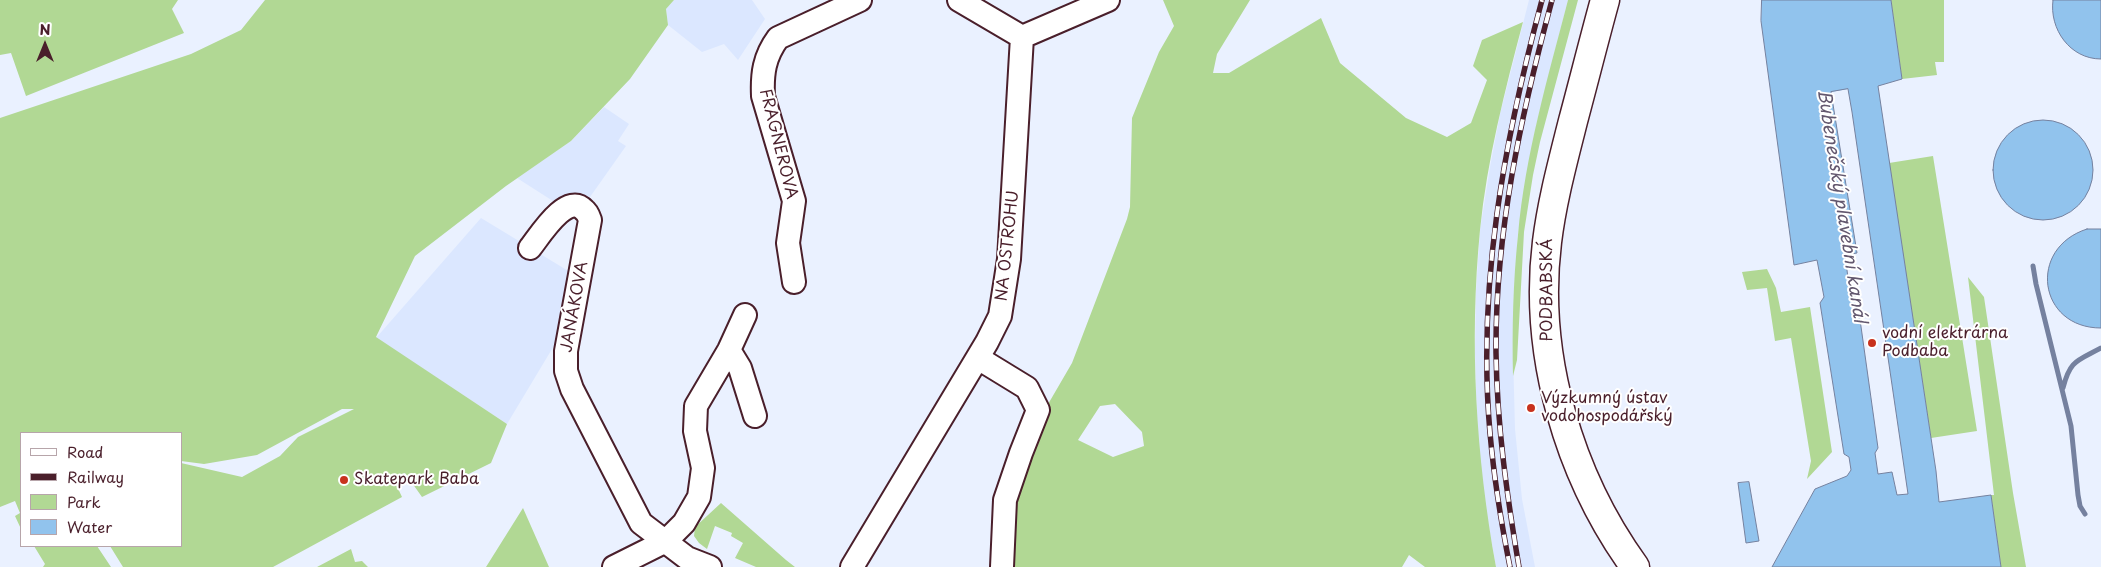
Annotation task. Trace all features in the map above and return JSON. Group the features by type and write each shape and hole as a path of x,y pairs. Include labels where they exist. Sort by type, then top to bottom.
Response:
{"main road":[{"name":"PODBABSKÁ","path":"1605,0 1555,191 1546,244 1545,299 1548,352 1565,429 1583,479 1613,536 1635,567"}],"street":[{"name":"FRAGNEROVA","path":"794,282 788,243 794,202 763,96 762,78 764,63 770,49 778,38 860,0"},
{"path":"959,0 1022,37 1108,0"},
{"name":"NA OSTROHU","path":"852,567 978,358 1000,316 1009,259 1022,37"},
{"name":"JANÁKOVA","path":"530,248 558,212 567,207 577,205 584,208 590,220 566,351 566,371 572,388 641,523 666,540 689,563 710,567"},
{"path":"614,567 666,540 684,523 699,497 704,468 695,432 696,406 729,350 746,315"},
{"path":"729,350 740,368 755,416"},
{"path":"978,358 1027,388 1038,410 1021,452 1005,500 1002,567"}],"shaded area":[{"path":"674,0 752,0 765,19 738,60 724,44 702,52 668,25 666,9"},
{"path":"1529,0 1568,0 1537,122 1527,174 1518,234 1514,293 1515,429 1522,499 1535,567 1496,567 1485,505 1477,432 1476,291 1480,230 1490,167 1500,114"},
{"path":"604,107 629,124 618,141 626,146 590,197 570,193 556,203 517,178 571,141"},
{"path":"481,218 570,272 558,339 507,424 376,338"}],"green space":[{"path":"0,0 178,0 172,9 184,33 26,96 11,53 0,55"},
{"path":"265,0 674,0 666,9 668,25 630,79 571,141 506,186 415,256 376,337 507,424 491,463 422,497 405,473 393,478 402,497 273,567 123,567 111,547 182,547 182,463 242,477 280,456 298,437 354,409 342,409 257,455 204,464 182,461 182,432 20,432 20,513 15,501 0,507 0,118 191,54 241,30"},
{"path":"1163,0 1250,0 1217,54 1213,73 1229,73 1321,18 1340,63 1406,118 1447,137 1471,123 1487,80 1473,66 1482,40 1523,22 1503,99 1487,178 1477,272 1475,315 1476,399 1489,525 1496,567 1425,567 1409,555 1402,567 1014,567 1012,499 1033,430 1072,363 1127,219 1130,207 1132,118 1159,52 1174,26","holes":["1115,404 1142,432 1144,446 1113,457 1078,440 1100,406"]},
{"path":"1568,0 1578,0 1533,175 1524,232 1517,360 1513,376 1514,288 1521,205 1538,116"},
{"path":"1891,0 1944,0 1944,62 1935,62 1937,75 1902,79"},
{"path":"1933,156 1977,431 1931,438 1889,163"},
{"path":"1767,269 1776,288 1781,312 1810,307 1832,452 1807,479 1811,461 1791,338 1775,341 1767,288 1747,290 1742,272"},
{"path":"1968,277 1984,297 2026,567 2001,567 1991,495 1994,495"},
{"path":"721,503 795,567 756,567 735,558 743,543 731,536 732,533 715,526 707,549 699,543 694,536 695,527"},
{"path":"523,508 549,567 486,567"},
{"path":"20,513 20,527 15,516"},
{"path":"35,547 98,547 111,567 43,567 45,564"},
{"path":"351,549 355,562 362,561 368,567 317,567"}],"water":[{"name":"Bubenečský plavební kanál","path":"1762,0 1891,0 1902,79 1878,86 1936,471 1939,502 1991,495 2001,567 1772,567 1815,489 1847,476 1851,470 1849,457 1844,454 1820,303 1824,297 1817,260 1794,265 1761,21","holes":["1848,89 1908,494 1897,495 1892,472 1878,474 1875,453 1878,448 1857,298 1850,293 1845,255 1857,253 1831,92"]},
{"path":"2053,0 2101,0 2101,59 2090,58 2080,54 2064,40 2054,21"},
{"path":"2043,120 2062,124 2078,135 2089,151 2093,170 2089,189 2078,205 2062,216 2043,220 2024,216 2008,205 1997,189 1993,170 1997,151 2008,135 2024,124"},
{"path":"2087,229 2101,229 2101,328 2080,325 2064,315 2053,302 2048,286 2048,269 2055,252 2068,239"},
{"path":"1749,482 1759,541 1746,543 1738,483"}],"waterway":[{"path":"2033,266 2071,426 2078,495 2080,506 2085,514"},
{"path":"2063,388 2072,366 2080,359 2101,348"}],"railway":[{"path":"1510,567 1498,500 1490,433 1487,323 1497,214 1505,160 1528,53 1542,0"},
{"path":"1519,567 1501,434 1496,353 1497,308 1500,263 1512,175 1530,87 1552,0"}],"place":[{"name":"vodní elektrárna Podbaba","path":"1872,343"},
{"name":"Výzkumný ústav vodohospodářský","path":"1531,408"},
{"name":"Skatepark Baba","path":"344,480"}]}
